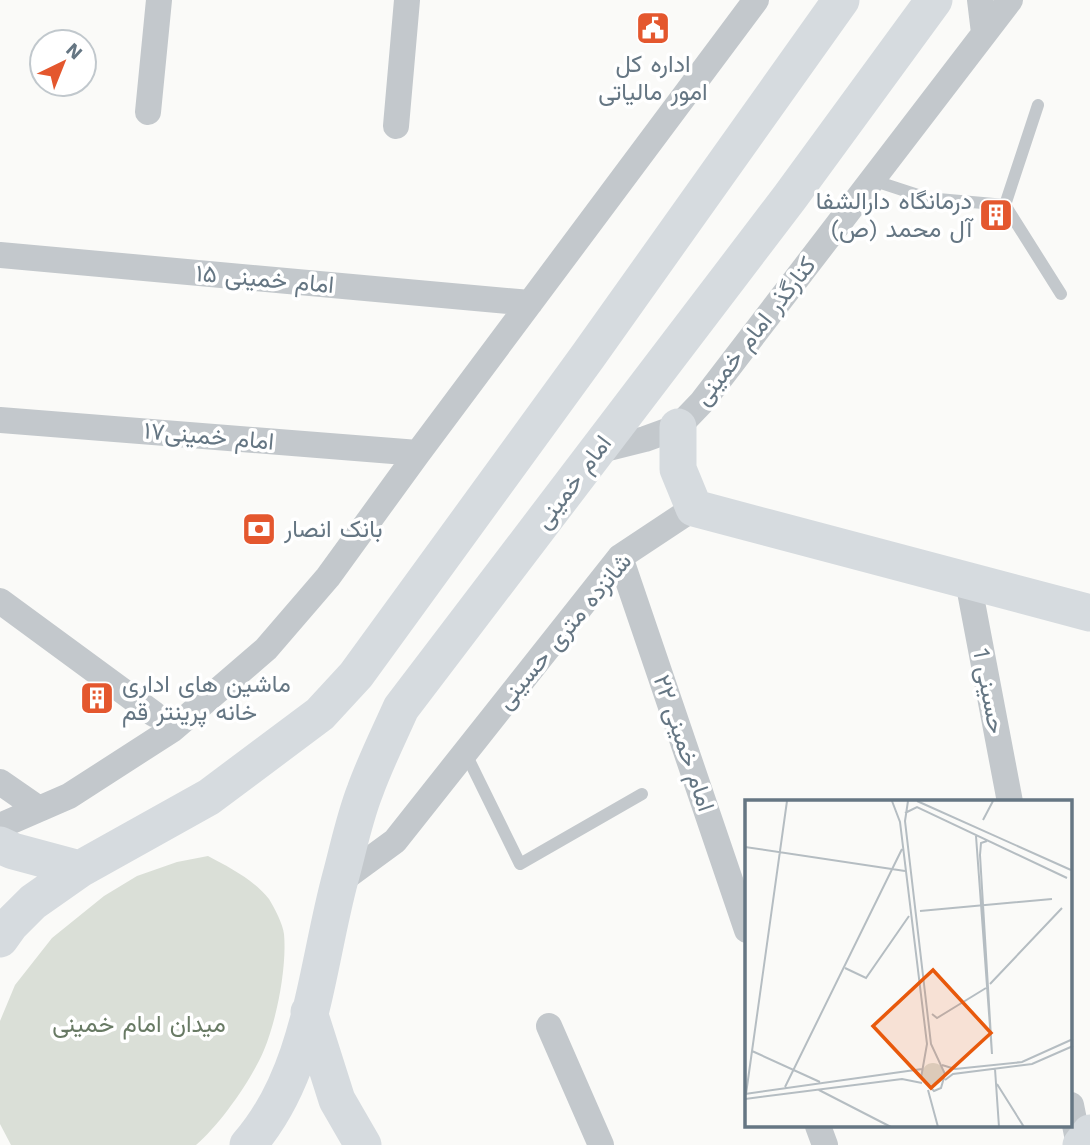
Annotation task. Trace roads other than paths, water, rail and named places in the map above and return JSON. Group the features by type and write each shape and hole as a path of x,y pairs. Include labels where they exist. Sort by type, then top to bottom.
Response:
{"main road":[{"path":"0,939 33,902 80,869 209,797 320,714 356,675 588,356 841,0"},
{"name":"امام خمینی","path":"309,1012 339,881 364,793 401,708 790,197 934,0"},
{"path":"678,427 678,468 694,508 1090,613"},
{"path":"0,845 80,869"},
{"path":"309,1012 337,1100 362,1145"},
{"path":"248,1145 276,1107 292,1075 309,1012"},
{"path":"1080,1145 1090,1133"}],"street":[{"path":"148,112 159,0"},
{"path":"396,126 407,0"},
{"path":"0,826 69,796 173,729 266,649 328,577 756,0"},
{"path":"980,0 984,33"},
{"name":"کنارگذر امام خمینی","path":"597,451 646,439 678,427 702,402 1011,0"},
{"name":"امام خمینی ۱۵","path":"0,255 530,303"},
{"name":"امام خمینی۱۷","path":"0,420 418,453"},
{"name":"شانزده متری حسینی","path":"339,881 395,841 620,557 694,508"},
{"name":"امام خمینی ۲۲","path":"620,557 745,924"},
{"name":"حسینی 1","path":"968,581 1010,800"},
{"path":"0,601 153,713"},
{"path":"0,782 38,809"},
{"path":"550,1026 601,1145"},
{"path":"1072,1109 1080,1145"},
{"path":"819,1128 825,1145"}],"lane":[{"path":"1005,205 1038,105"},
{"path":"872,180 927,198 1005,205"},
{"path":"1005,205 1061,294"},
{"path":"464,752 520,864 642,794"}],"place":[{"name":"اداره کل امور مالیاتی","path":"653,28"},
{"name":"درمانگاه دارالشفا آل محمد (ص)","path":"996,215"},
{"name":"بانک انصار","path":"259,529"},
{"name":"ماشین های اداری خانه پرینتر قم","path":"97,698"}],"park label":[{"name":"میدان امام خمینی","path":"139,1024"}]}
